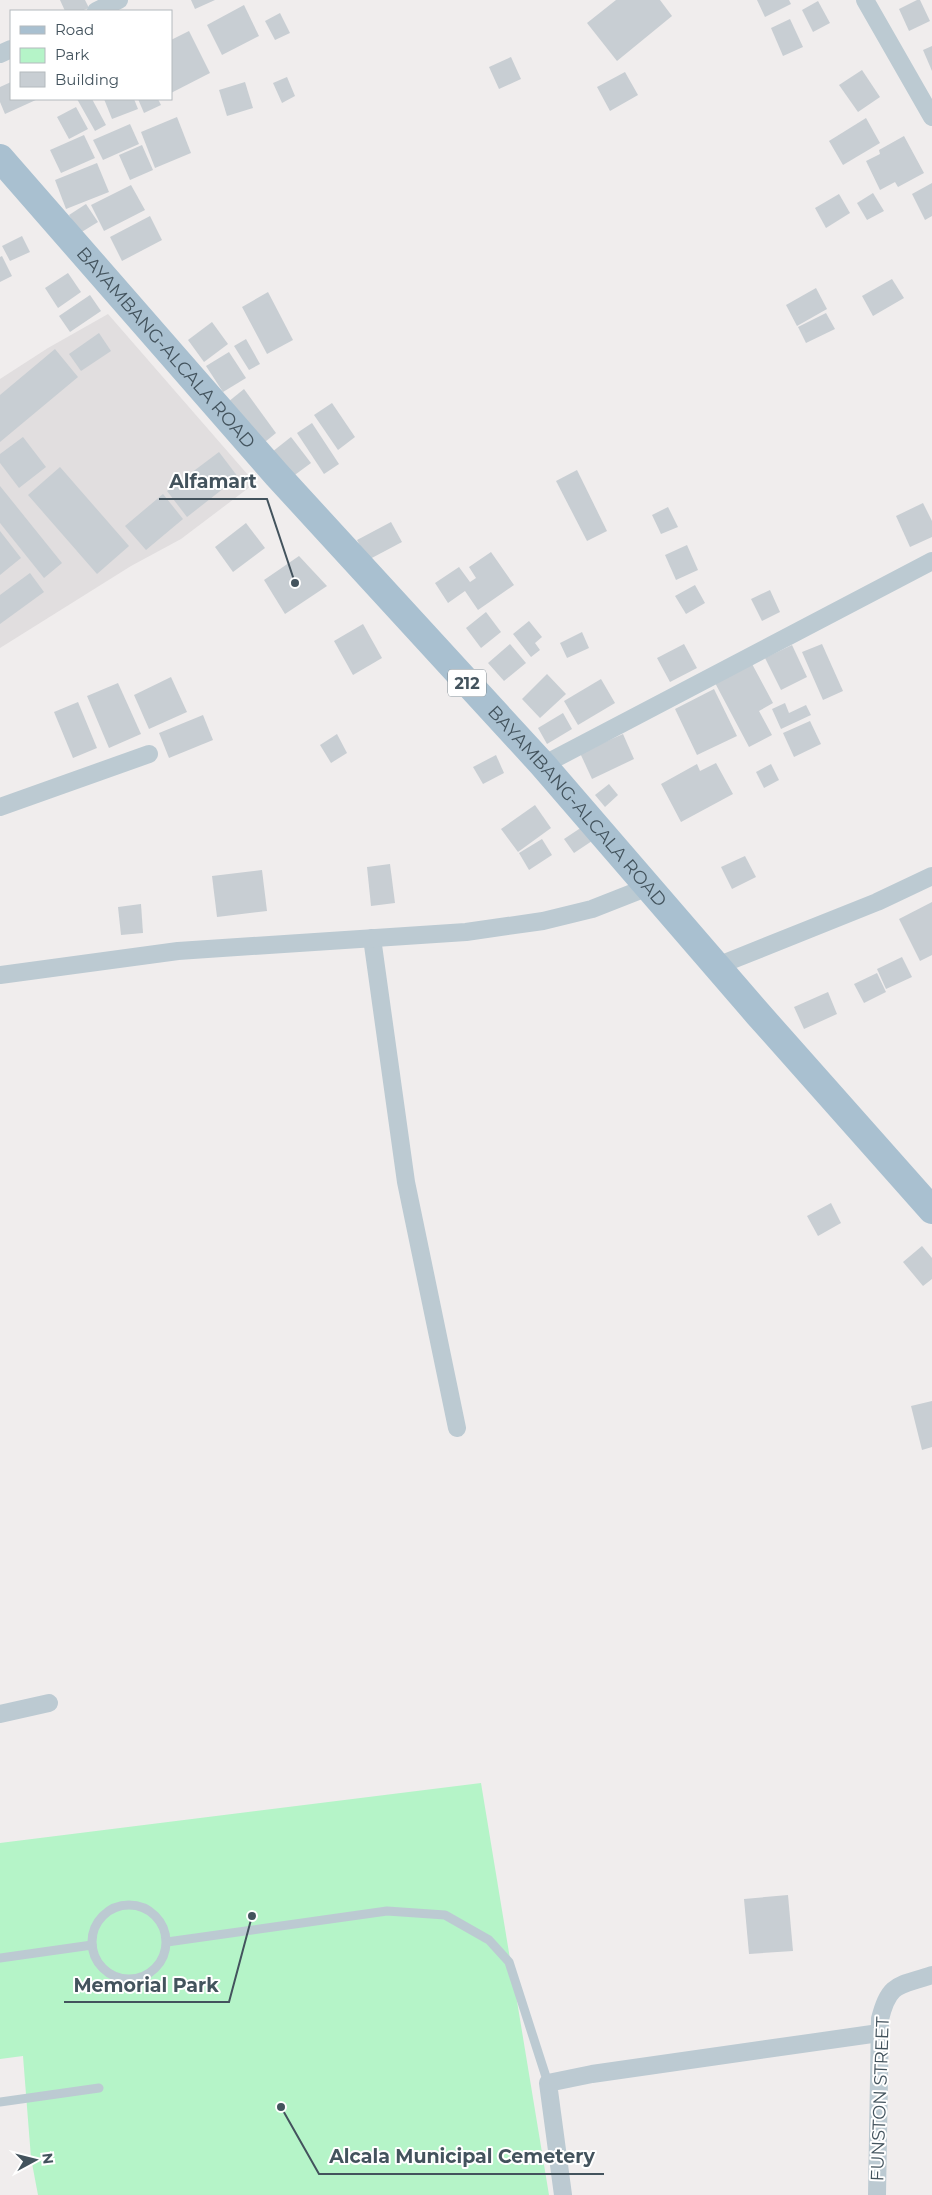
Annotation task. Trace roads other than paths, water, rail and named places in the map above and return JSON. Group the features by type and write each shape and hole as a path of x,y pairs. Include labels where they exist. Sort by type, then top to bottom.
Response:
{"main road":[{"name":"BAYAMBANG-ALCALA ROAD","path":"0,158 277,475 543,765 932,1210"}],"street":[{"path":"98,10 119,0"},
{"path":"865,0 932,116"},
{"path":"543,765 932,561"},
{"path":"0,807 149,754"},
{"path":"717,966 877,902 932,876"},
{"path":"0,975 178,951 466,932 542,921 592,909 648,887"},
{"path":"372,938 406,1182 457,1428"},
{"path":"0,1714 49,1703"},
{"name":"FUNSTON STREET","path":"877,2195 880,2033 885,1999 893,1988 932,1975"},
{"path":"562,2195 548,2083 592,2074 880,2033"}],"lane":[{"path":"130,1904 144,1907 157,1916 164,1928 167,1942 164,1957 155,1969 143,1977 128,1980 114,1976 102,1968 94,1956 92,1945 94,1926 103,1914 116,1906 130,1904"},
{"path":"167,1942 386,1911 445,1915 489,1940 509,1962 548,2083"},
{"path":"0,1958 92,1945"},
{"path":"0,2102 99,2088"}],"place":[{"name":"Alfamart","path":"295,583"},
{"name":"Memorial Park","path":"252,1916"},
{"name":"Alcala Municipal Cemetery","path":"281,2107"}]}
